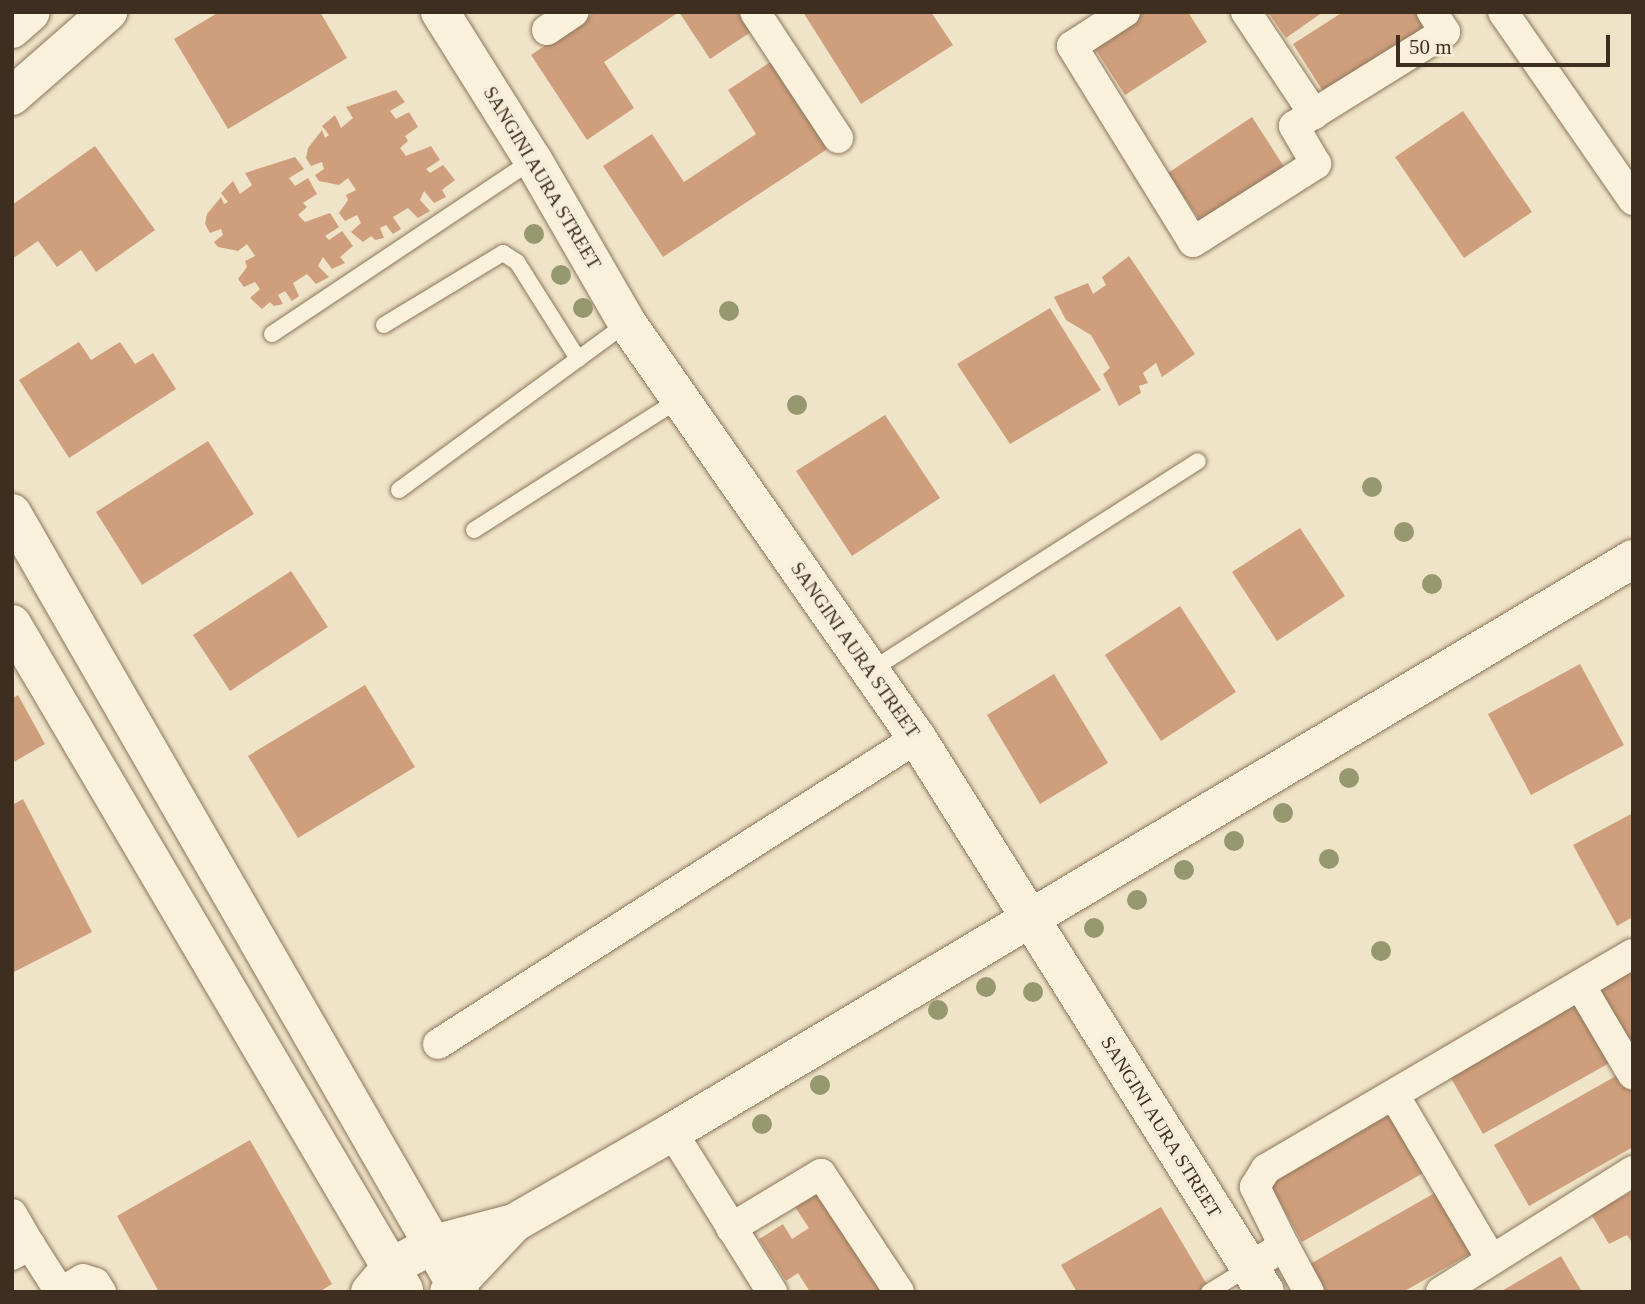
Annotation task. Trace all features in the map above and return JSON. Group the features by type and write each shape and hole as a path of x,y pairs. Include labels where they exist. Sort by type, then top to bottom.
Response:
{"street":[{"path":"12,29 31,12"},
{"path":"12,96 108,12"},
{"name":"SANGINI AURA STREET","path":"440,12 533,160 627,323 917,738 1258,1280"},
{"path":"547,30 574,12"},
{"path":"755,12 838,138"},
{"path":"1125,12 1072,46 1193,242 1316,164 1294,126 1445,32 1432,12"},
{"path":"1247,12 1314,114"},
{"path":"1503,12 1633,200"},
{"path":"12,513 434,1244 456,1290 514,1223"},
{"path":"12,624 389,1283 434,1244 514,1223 672,1132 1633,559"},
{"path":"438,1044 917,738"},
{"path":"1309,1292 1255,1187 1266,1169 1633,954"},
{"path":"1580,985 1633,1075"},
{"path":"1394,1095 1491,1259"},
{"path":"672,1132 772,1292"},
{"path":"1441,1292 1633,1171"},
{"path":"731,1228 821,1174 899,1292"},
{"path":"12,1214 21,1250 60,1292 83,1279 95,1283 101,1292"},
{"path":"1258,1280 1284,1246"}],"lane":[{"path":"272,334 533,160"},
{"path":"384,325 503,253 517,262 578,359"},
{"path":"400,489 627,323"},
{"path":"474,530 680,399"},
{"path":"870,671 1198,461"},
{"path":"1209,1292 1258,1280"}],"building":[{"path":"219,12 320,12 347,58 228,129 174,39"},
{"path":"595,12 679,12 604,62 634,108 587,140 531,55"},
{"path":"679,12 751,12 760,26 710,59"},
{"path":"803,12 931,12 953,45 861,104"},
{"path":"1140,12 1188,12 1207,42 1125,95 1092,44"},
{"path":"1268,12 1323,12 1286,38"},
{"path":"1343,12 1419,12 1430,30 1326,96 1293,44"},
{"path":"778,57 835,144 663,257 603,166 652,134 684,182 756,134 728,90"},
{"path":"396,90 405,102 390,111 396,119 409,112 418,127 405,136 408,141 400,148 406,156 431,146 440,160 426,169 430,173 443,165 455,180 442,190 446,197 434,203 424,191 420,200 430,211 418,218 408,208 393,217 401,229 393,234 386,225 380,228 384,238 375,240 371,236 363,242 351,232 361,223 357,215 345,221 339,213 348,200 346,195 356,190 348,178 339,185 319,181 315,175 324,169 322,162 311,166 306,158 308,148 322,130 325,138 329,135 322,126 335,115 341,128 353,118 346,107"},
{"path":"1463,111 1532,212 1464,258 1395,157"},
{"path":"1252,117 1290,176 1207,231 1168,173"},
{"path":"95,146 155,230 96,272 81,250 57,267 38,241 12,259 12,205"},
{"path":"295,157 304,169 289,178 295,186 308,178 317,194 303,203 307,207 298,215 305,222 330,213 339,227 325,236 329,240 342,231 353,246 340,257 345,263 332,269 323,257 318,266 329,277 316,284 307,274 293,283 299,296 292,301 285,291 278,295 283,304 274,306 270,302 262,309 250,298 260,289 255,282 244,287 238,279 247,267 245,261 255,256 247,244 238,251 218,247 214,242 223,235 221,229 210,233 205,224 207,214 221,197 224,204 228,202 221,193 233,181 240,194 252,185 245,173"},
{"path":"1129,256 1195,354 1162,377 1156,363 1143,373 1148,383 1139,386 1141,393 1119,406 1103,374 1110,368 1091,335 1066,320 1054,297 1088,283 1093,294 1106,285 1102,277"},
{"path":"1050,308 1101,390 1010,444 957,364"},
{"path":"79,342 91,360 120,342 135,364 153,353 176,389 69,458 19,380"},
{"path":"885,415 940,498 852,556 796,471"},
{"path":"208,441 254,514 142,585 96,512"},
{"path":"1300,528 1345,596 1277,641 1232,572"},
{"path":"291,571 328,627 230,691 193,635"},
{"path":"1180,606 1236,692 1161,741 1105,655"},
{"path":"1580,664 1624,745 1531,795 1488,714"},
{"path":"1054,674 1108,763 1040,804 987,715"},
{"path":"365,685 415,767 298,838 248,756"},
{"path":"18,695 45,744 12,763 12,699"},
{"path":"23,799 92,932 12,973 12,805"},
{"path":"1633,813 1633,917 1617,926 1573,845"},
{"path":"1633,964 1633,1044 1630,1046 1596,985"},
{"path":"1578,999 1613,1061 1483,1134 1448,1073"},
{"path":"1623,1072 1633,1088 1633,1147 1529,1206 1494,1145"},
{"path":"1397,1107 1432,1168 1302,1242 1268,1181"},
{"path":"250,1140 332,1284 319,1292 159,1292 117,1216"},
{"path":"822,1181 893,1292 810,1292 798,1273 786,1281 759,1239 783,1224 792,1239 809,1228 791,1201"},
{"path":"1440,1190 1475,1251 1403,1292 1326,1292 1310,1264"},
{"path":"1633,1191 1633,1244 1627,1235 1609,1244 1591,1214"},
{"path":"1161,1207 1209,1288 1201,1292 1077,1292 1061,1265"},
{"path":"1561,1256 1582,1292 1500,1292"}]}
